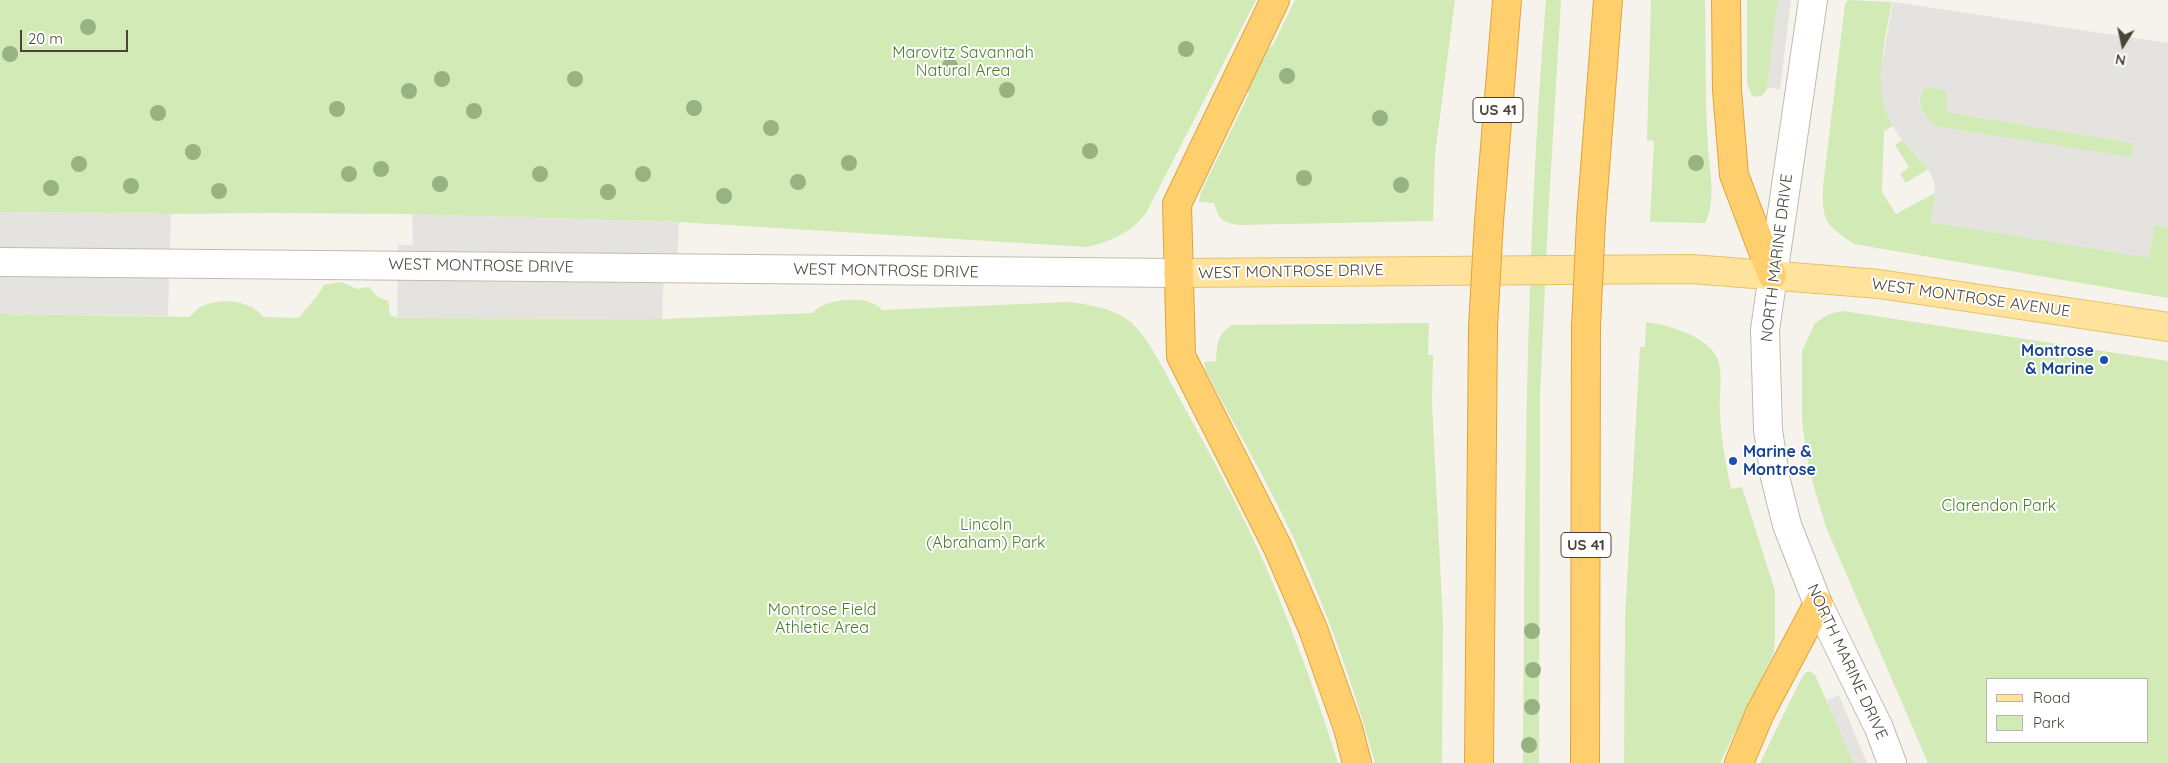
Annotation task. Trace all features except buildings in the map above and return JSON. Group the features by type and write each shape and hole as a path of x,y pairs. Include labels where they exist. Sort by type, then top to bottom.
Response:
{"highway":[{"path":"1276,0 1177,204 1181,356 1278,548 1313,629 1348,728 1357,763"},
{"name":"US 41","path":"1479,763 1484,327 1489,220 1507,0"},
{"name":"US 41","path":"1585,763 1586,327 1591,220 1608,0"},
{"path":"1726,0 1727,90 1734,175 1772,275"},
{"path":"1738,763 1760,713 1818,604"}],"main road":[{"name":"WEST MONTROSE DRIVE","path":"1178,273 1692,269 1772,275"},
{"name":"WEST MONTROSE AVENUE","path":"1772,275 1879,284 2168,327"}],"street":[{"name":"NORTH MARINE DRIVE","path":"1813,0 1772,275 1766,330 1768,430 1787,525 1818,604 1879,728 1892,763"},
{"name":"WEST MONTROSE DRIVE","path":"0,262 1178,273"}],"green space":[{"name":"Marovitz Savannah Natural Area","path":"0,0 1256,0 1146,213 1127,231 1104,242 1087,247 679,222 406,214 0,212"},
{"path":"1295,0 1455,0 1435,154 1433,221 1239,225 1222,219 1214,203 1199,202 1201,192 1249,94 1247,91 1248,74 1256,57 1273,45"},
{"path":"1546,0 1561,0 1540,396 1539,763 1523,763 1527,381 1534,191"},
{"path":"1651,0 1705,0 1706,110 1711,175 1711,205 1705,223 1650,222 1654,141 1647,140"},
{"path":"1747,0 1778,0 1767,89 1759,97 1752,96 1747,84"},
{"path":"1848,0 1892,2 1883,49 1881,81 1886,111 1893,126 1884,131 1882,192 1896,214 1935,193 1931,222 2149,257 2154,225 2168,227 2168,298 1854,244 1837,232 1827,221 1825,215 1823,186 1845,4"},
{"path":"1926,87 1945,90 1948,97 1946,112 2134,143 2132,158 1933,126 1923,112 1920,102 1922,92"},
{"path":"1902,140 1928,169 1906,183 1900,174 1909,167 1895,145"},
{"name":"Lincoln (Abraham) Park","path":"342,282 357,289 369,287 378,297 388,301 390,315 399,318 662,319 813,313 827,304 847,300 868,302 882,310 1068,302 1091,305 1115,312 1133,324 1153,350 1217,466 1244,520 1288,621 1338,763 0,763 0,314 190,317 206,304 224,301 250,306 263,317 299,318 324,285"},
{"name":"Clarendon Park","path":"1843,311 2168,361 2168,763 1928,763 1826,527 1809,470 1802,421 1802,351 1815,323 1829,314"},
{"path":"1646,322 1676,329 1697,338 1706,344 1718,360 1721,432 1731,489 1742,487 1775,591 1774,652 1720,763 1624,763 1625,617 1640,347 1645,347"},
{"path":"1429,323 1428,355 1433,355 1432,403 1443,623 1442,763 1375,763 1339,649 1318,593 1273,496 1206,371 1204,362 1216,361 1221,336 1232,325"},
{"path":"1810,671 1815,675 1855,763 1760,763 1801,679 1805,673"}],"shaded area":[{"path":"1778,0 1791,0 1780,90 1767,87"},
{"path":"1893,2 2168,43 2168,227 2154,225 2149,258 1930,222 1935,193 1934,181 1928,169 1898,135 1887,116 1880,74","holes":["1926,87 1945,90 1948,97 1946,112 2133,143 2132,157 1933,126 1923,114 1919,101 1921,92"]},
{"path":"0,212 171,214 168,316 0,314"},
{"path":"412,214 679,222 677,268 664,268 662,319 397,318 398,245 413,245"},
{"path":"1839,695 1867,763 1853,763 1827,700"}],"place":[{"name":"Montrose & Marine","path":"2104,360"},
{"name":"Marine & Montrose","path":"1733,461"}],"park label":[{"name":"Montrose Field Athletic Area","path":"822,619"}]}
